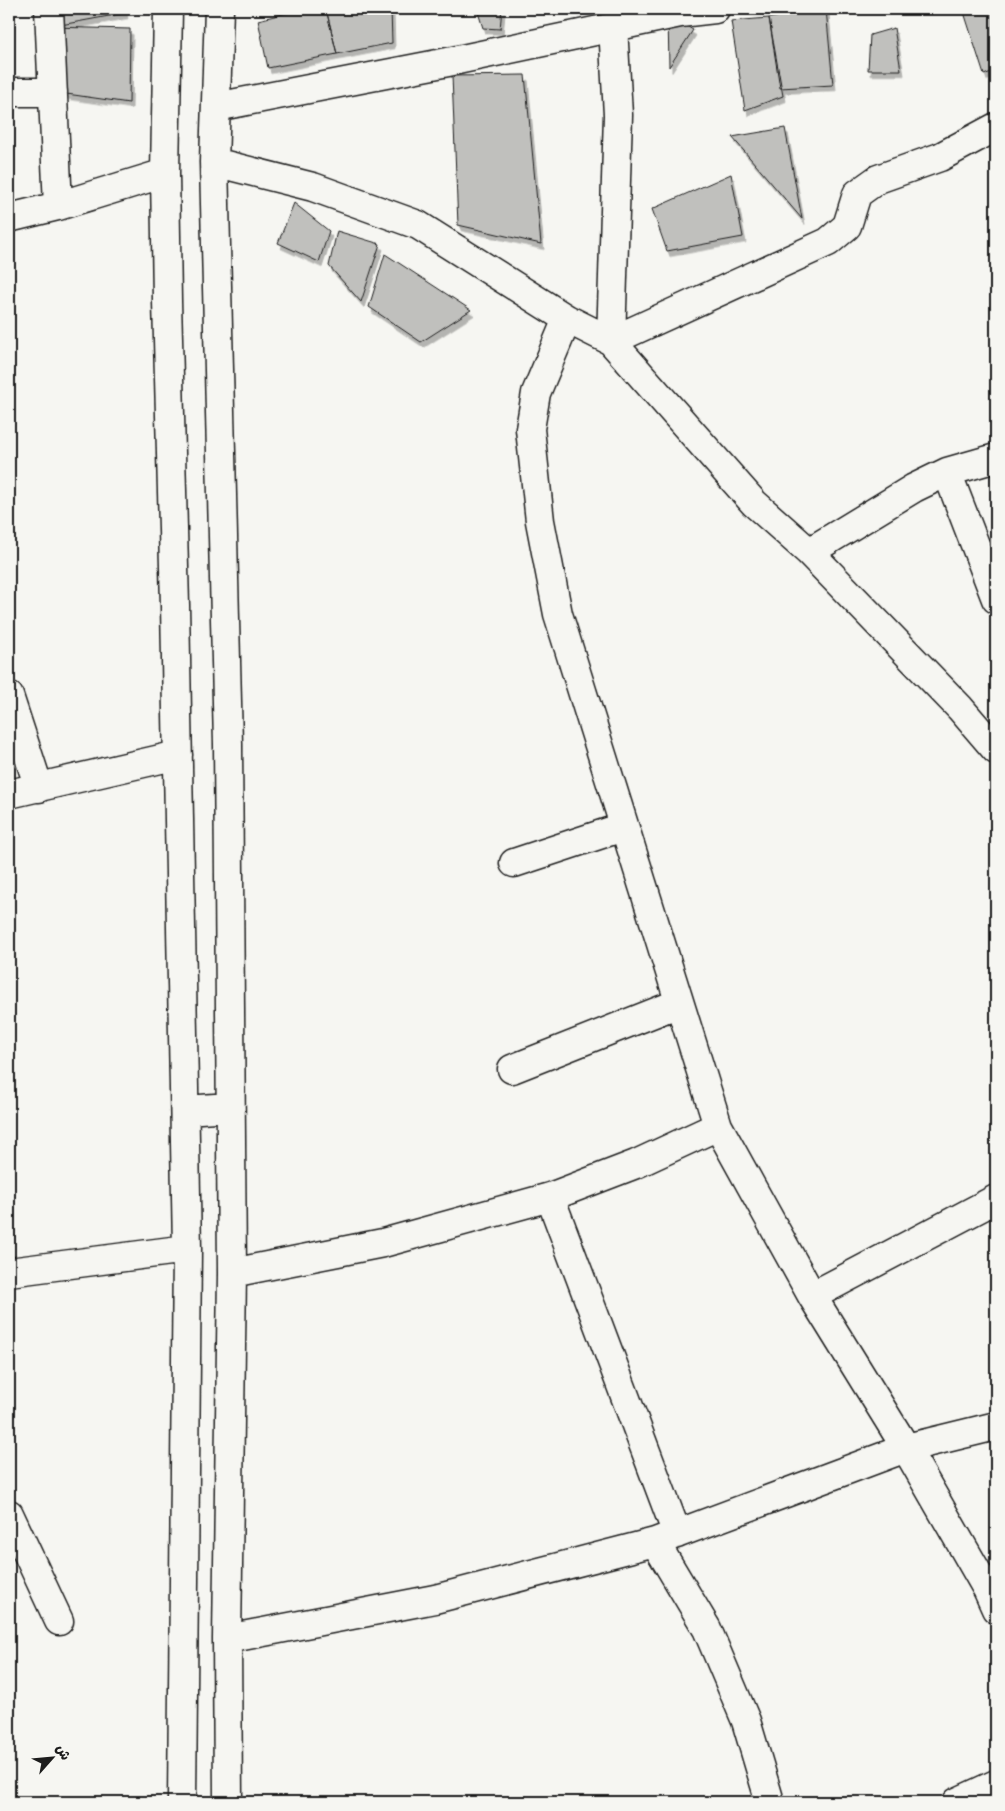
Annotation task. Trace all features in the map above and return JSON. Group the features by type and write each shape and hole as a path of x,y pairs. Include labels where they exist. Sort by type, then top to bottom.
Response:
{"street":[{"path":"49,9 58,206"},
{"path":"168,9 165,174 187,1249 182,1802"},
{"path":"219,9 214,162 228,744 232,1273 227,1640 228,1802"},
{"path":"216,107 448,62 628,19 715,9"},
{"path":"611,341 618,115 628,19"},
{"path":"9,92 53,92"},
{"path":"611,341 828,242 847,226 857,194 878,179 940,157 996,127"},
{"path":"214,162 313,187 418,225 567,319 611,341 754,502 809,552 960,708 996,750"},
{"path":"9,218 58,206 165,174"},
{"path":"567,319 536,393 530,430 540,521 558,614 718,1126 812,1296 906,1448 988,1589 996,1609"},
{"path":"809,552 878,508 947,472 996,458"},
{"path":"947,472 996,599"},
{"path":"9,696 39,788"},
{"path":"9,794 178,755"},
{"path":"514,863 624,827"},
{"path":"512,1069 679,1003"},
{"path":"184,1110 230,1108"},
{"path":"232,1273 384,1243 550,1198 636,1164 718,1126"},
{"path":"550,1198 666,1538 746,1721 770,1802"},
{"path":"812,1296 996,1199"},
{"path":"9,1272 187,1249"},
{"path":"227,1640 436,1599 666,1538 906,1448 996,1426"},
{"path":"9,1514 59,1621"},
{"path":"957,1802 996,1784"}],"building":[{"path":"55,9 124,9 125,13 50,27"},
{"path":"303,9 326,9 337,54 268,68 258,20"},
{"path":"326,9 391,9 392,43 337,54"},
{"path":"477,9 502,9 500,29 483,28"},
{"path":"826,9 833,85 780,88 769,18"},
{"path":"963,9 996,9 996,70 984,75"},
{"path":"668,15 693,30 669,67"},
{"path":"769,18 783,96 745,110 731,21"},
{"path":"50,27 130,29 129,103 53,92"},
{"path":"894,28 901,70 868,70 870,35"},
{"path":"525,75 541,244 458,225 452,76"},
{"path":"785,128 802,219 732,137"},
{"path":"731,174 743,237 667,251 652,209"},
{"path":"294,203 329,231 319,262 278,243"},
{"path":"337,231 380,244 361,302 329,266"},
{"path":"385,254 471,310 421,342 369,307"}]}
